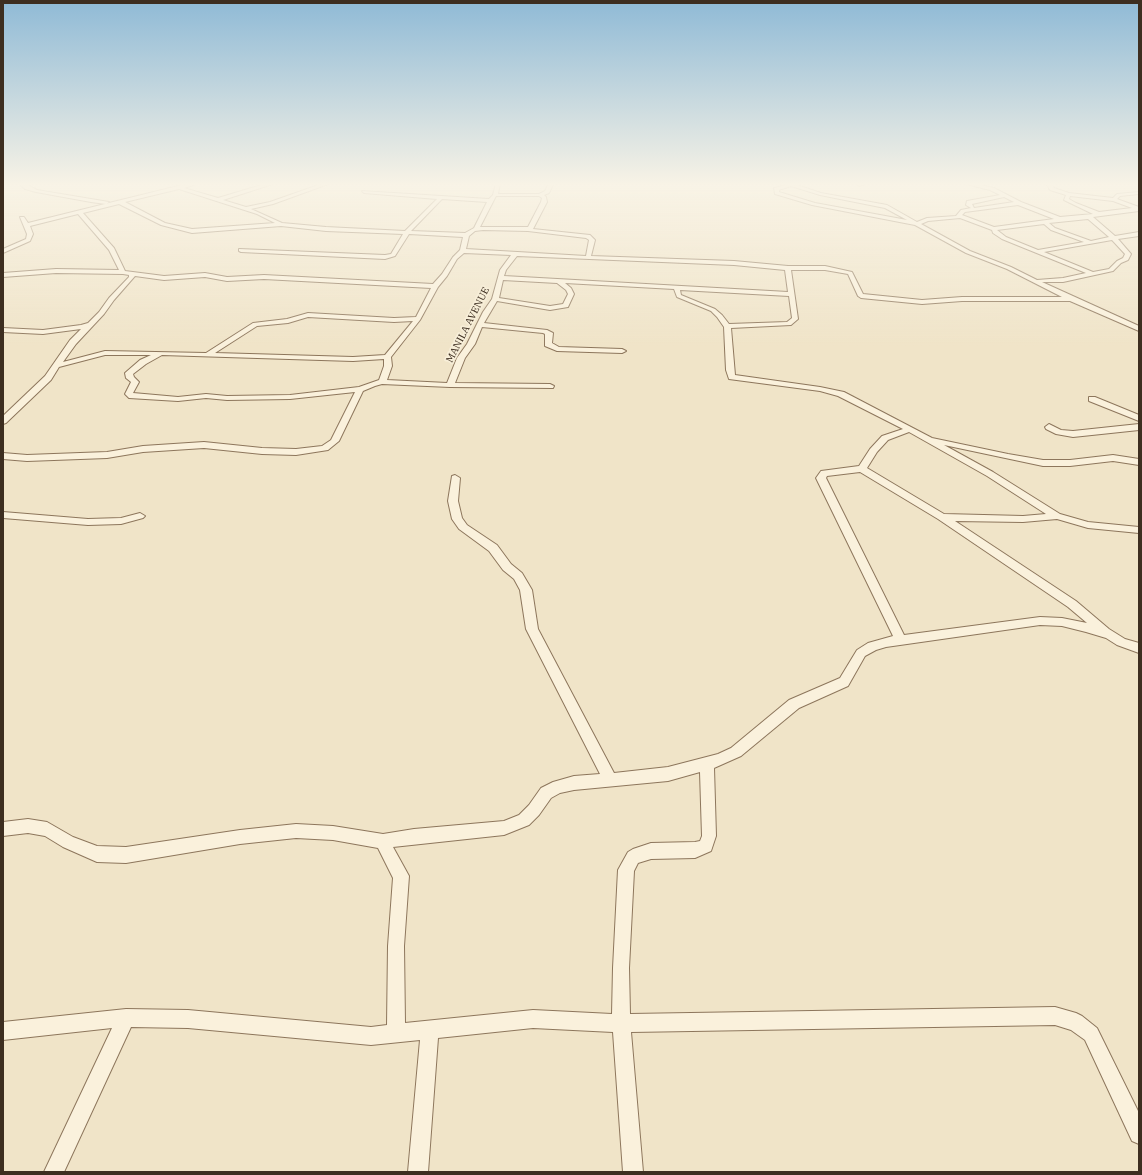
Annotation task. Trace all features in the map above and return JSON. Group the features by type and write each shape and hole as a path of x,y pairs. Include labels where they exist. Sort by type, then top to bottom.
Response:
{"street":[{"path":"3,251 28,240 29,238"},
{"path":"101,238 112,250 122,272"},
{"path":"241,250 385,257 394,255 404,238"},
{"path":"57,365 72,363 84,358 105,353 162,353 353,359 387,356 418,319 435,286 463,251 465,238"},
{"path":"588,258 592,240 590,238"},
{"path":"942,238 968,252 1036,280 1071,299 1139,329"},
{"path":"1004,238 1040,251 1091,273"},
{"path":"1079,238 1091,242"},
{"path":"1036,280 1063,280 1110,270 1117,266 1119,262 1126,258 1128,254 1114,238 1040,251"},
{"path":"463,251 588,258 734,263 788,268 824,268 843,270 853,276 861,296 935,302 962,299 1071,299"},
{"name":"MANILA AVENUE","path":"450,385 461,358 486,312 495,299 503,270 515,254"},
{"path":"727,327 734,325 789,324 795,319 788,268"},
{"path":"3,275 56,271 122,272 164,278 205,275 227,280 264,277 435,286"},
{"path":"3,421 6,414 48,378 73,342 102,313 111,299 132,277 132,274"},
{"path":"500,278 792,294"},
{"path":"495,299 550,308 566,306 571,294 569,289 558,281"},
{"path":"677,288 677,293 679,296 713,310 720,316 727,327 730,370 732,377 830,390 841,394 910,429 990,474 1057,516 1088,525 1139,530"},
{"path":"207,355 255,324 282,322 308,315 348,316 394,320 418,319"},
{"path":"3,330 54,331 82,328 90,324"},
{"path":"480,325 545,331 549,333 548,344 557,349 622,351"},
{"path":"162,353 143,362 129,373 130,378 135,382 129,394 132,396 178,399 206,396 227,398 290,397 360,390"},
{"path":"382,382 388,366 387,356"},
{"path":"3,456 19,456 27,458 107,455 143,449 204,445 262,451 296,452 326,448 335,441 360,390 365,386 382,382 450,385 550,386"},
{"path":"1092,399 1139,418"},
{"path":"1049,427 1059,432 1073,434 1139,427"},
{"path":"862,469 873,451 885,438 910,429"},
{"path":"926,438 1008,457 1043,463 1070,463 1113,458 1139,462"},
{"path":"901,640 821,478 824,473 862,469 942,517 1072,604 1121,642 1139,648"},
{"path":"455,478 453,501 457,519 463,527 493,548 507,567 518,576 526,590 532,629 611,780"},
{"path":"3,515 88,522 121,521 140,516"},
{"path":"942,517 1023,519 1057,516"},
{"path":"3,829 28,826 47,829 68,842 97,854 126,855 296,831 333,833 383,841 414,836 504,828 524,820 534,810 546,793 558,787 574,783 668,774 707,764 736,752 794,704 844,682 860,653 872,646 901,640 1040,621 1062,622 1110,634"},
{"path":"633,1172 621,1023 621,968 626,870 633,857 651,851 695,850 706,846 709,836 707,764"},
{"path":"383,841 401,876 401,895 396,946 396,1033"},
{"path":"3,1030 126,1018 188,1019 371,1036 533,1019 621,1023 1055,1016 1076,1022 1091,1034 1139,1134"},
{"path":"54,1172 126,1018"},
{"path":"418,1172 430,1029"}]}
